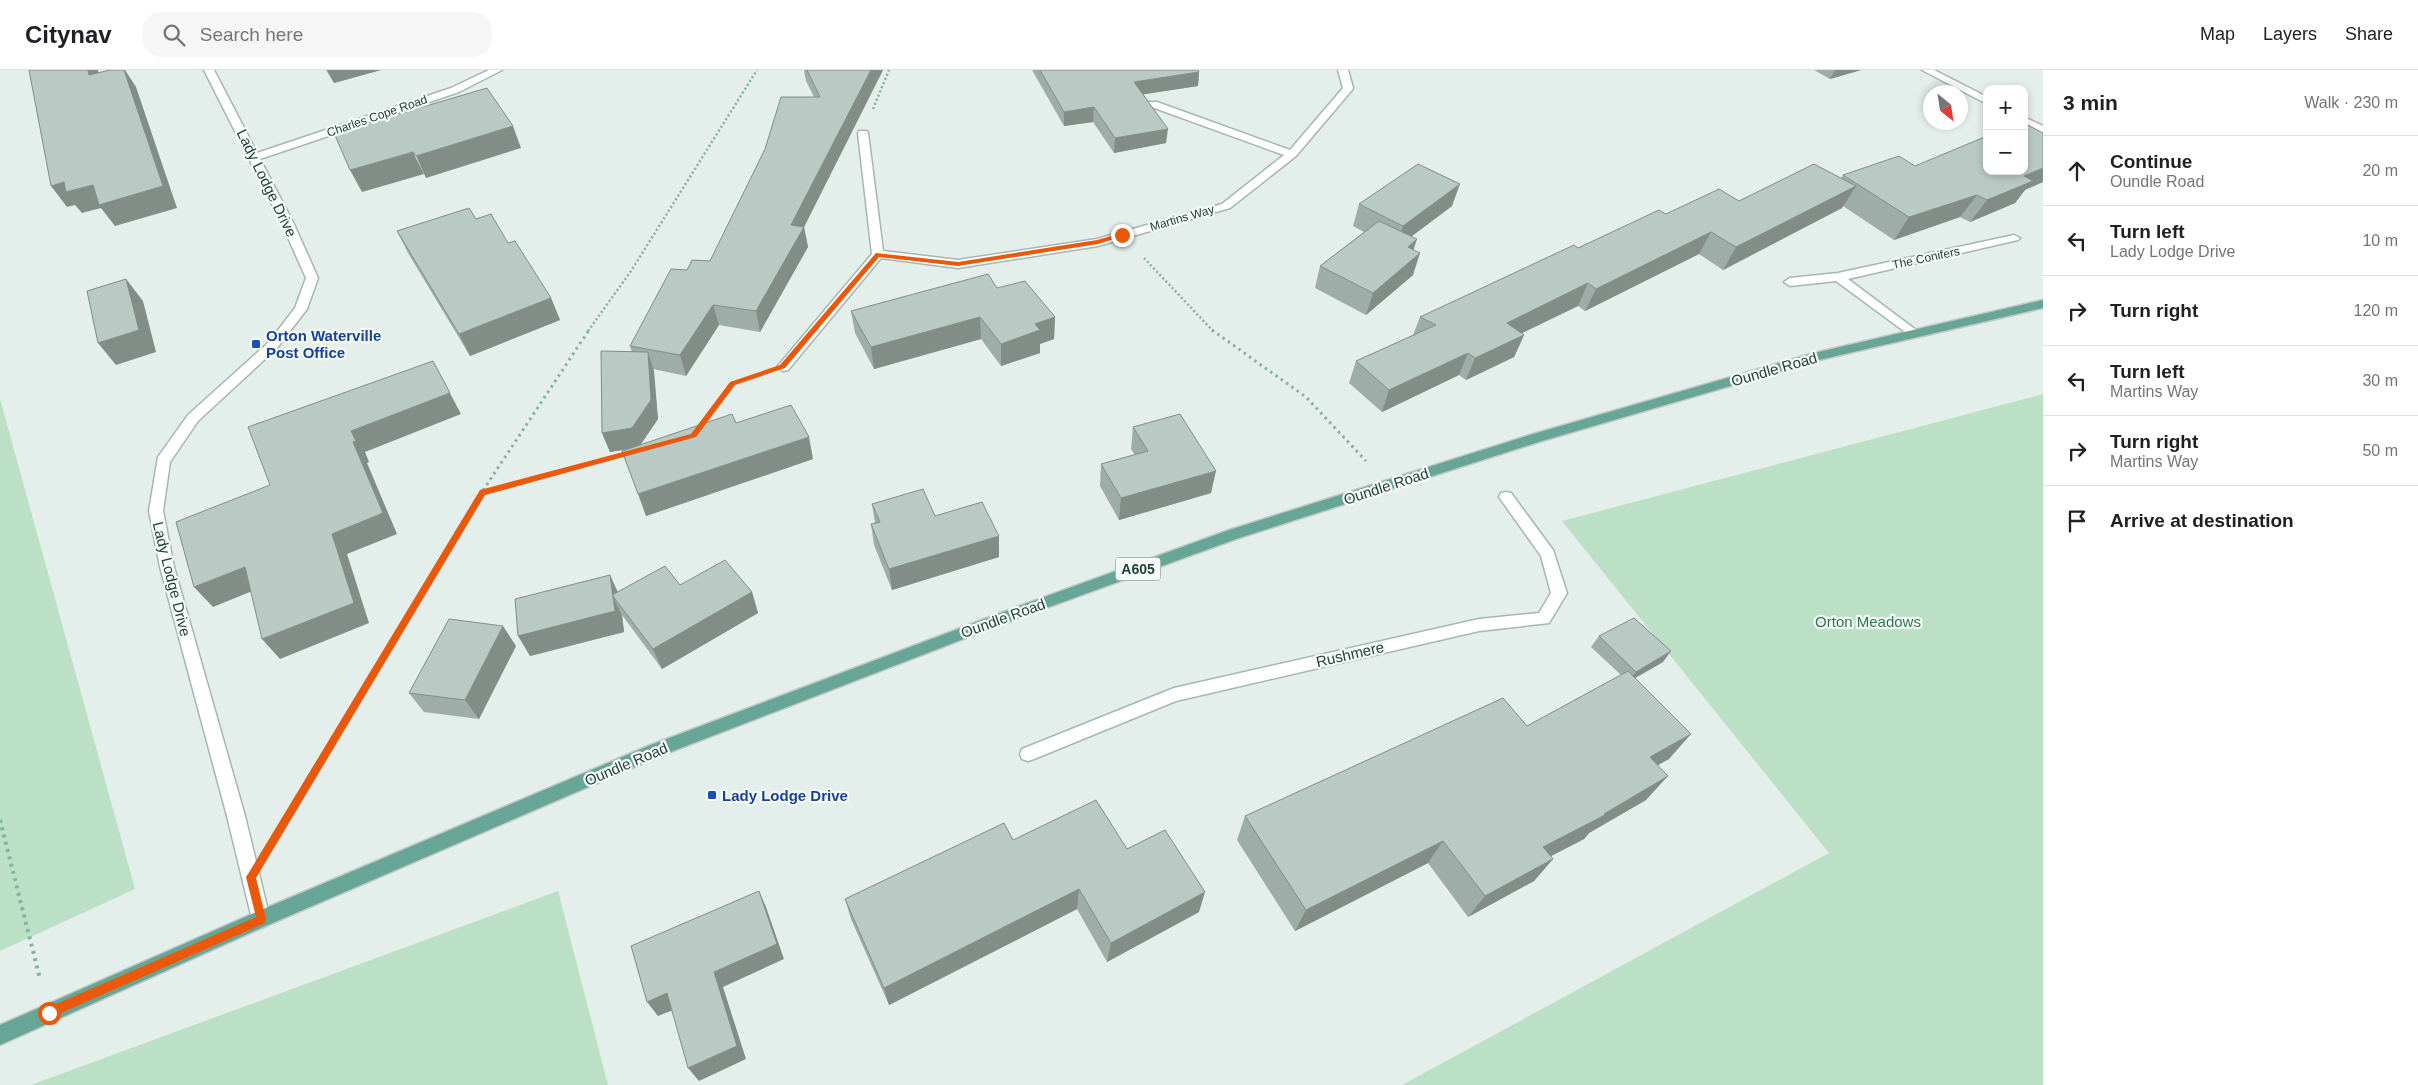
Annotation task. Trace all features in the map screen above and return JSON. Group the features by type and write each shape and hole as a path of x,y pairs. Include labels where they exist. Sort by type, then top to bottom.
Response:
{"main road":[{"name":"Oundle Road","path":"0,1035 261,919 654,752 1000,619 1234,534 1538,436 1818,356 2043,304"}],"street":[{"name":"Lady Lodge Drive","path":"209,70 255,157 312,278 302,309 273,344 193,418 162,461 156,511 167,567 261,919"},
{"name":"Charles Cope Road","path":"255,157 455,90 497,70"},
{"name":"Martins Way","path":"878,254 958,264 1098,242 1226,206 1292,154 1348,88 1343,70"},
{"path":"1927,70 1983,99"},
{"path":"1154,104 1292,154"},
{"path":"2028,122 2043,130"},
{"path":"783,367 878,254 863,133"},
{"name":"The Conifers","path":"1790,282 1838,277 2014,238"},
{"path":"1838,277 1912,333"},
{"name":"Rushmere","path":"1028,754 1174,695 1479,625 1544,619 1559,593 1548,554 1506,497"}],"path":[{"path":"251,877 482,492 583,338 631,271 757,70"},
{"path":"863,133 889,70"},
{"path":"1122,235 1214,332 1306,397 1389,485"},
{"path":"699,428 732,384 783,367"},
{"path":"482,492 636,451"},
{"path":"0,820 49,1013"}],"green space":[{"name":"Orton Meadows","path":"2043,394 2043,1085 1402,1085 1829,853 1562,521"},
{"path":"0,399 135,889 0,951"},
{"path":"558,891 608,1085 31,1085"}],"building":[{"path":"29,70 88,70 89,75 110,70 124,70 163,186 99,205 93,185 66,192 64,182 51,186"},
{"path":"807,70 871,70 791,225 804,227 756,311 713,305 680,355 630,346 671,269 687,270 692,260 710,261 765,149 781,97 820,97"},
{"path":"1040,70 1198,70 1199,72 1134,82 1168,129 1115,138 1094,107 1064,112"},
{"path":"487,88 513,126 416,156 413,152 350,170 334,133"},
{"path":"2028,125 2043,133 2043,168 2028,174"},
{"path":"1983,138 1983,175 2026,175 2024,176 2033,181 1987,200 1977,195 1909,217 1843,175 1899,156 1915,166"},
{"path":"1418,164 1460,184 1403,226 1359,204"},
{"path":"1814,164 1856,186 1736,247 1711,232 1596,289 1588,283 1507,323 1524,335 1475,358 1468,353 1389,390 1356,361 1436,325 1420,317 1574,245 1578,248 1659,210 1666,214 1719,189 1739,201"},
{"path":"469,208 476,219 491,214 508,243 515,241 551,298 459,334 397,231"},
{"path":"1379,221 1417,239 1408,247 1420,253 1373,293 1320,266"},
{"path":"988,274 997,288 1025,281 1055,317 1035,324 1040,330 1001,344 980,317 871,347 851,311"},
{"path":"126,279 139,330 98,343 87,291"},
{"path":"601,351 648,352 651,400 632,428 602,433"},
{"path":"433,361 450,393 351,431 356,441 353,442 383,513 332,534 354,603 262,639 245,567 194,587 176,522 270,485 248,427"},
{"path":"791,405 809,437 638,494 622,451 732,414 736,423"},
{"path":"1180,414 1216,471 1121,498 1101,464 1148,451 1133,427"},
{"path":"923,489 935,516 982,502 999,536 889,569 871,524 880,522 872,504"},
{"path":"725,560 752,592 653,649 612,595 665,566 680,585"},
{"path":"610,575 615,611 518,636 515,599"},
{"path":"1634,618 1671,651 1636,672 1599,636"},
{"path":"449,619 503,626 465,700 409,693"},
{"path":"1628,671 1691,734 1650,757 1668,776 1605,815 1543,847 1553,859 1485,896 1443,841 1306,910 1245,816 1503,698 1527,726"},
{"path":"1096,800 1127,849 1165,830 1205,892 1111,943 1079,889 884,988 845,899 1004,823 1013,840"},
{"path":"759,891 777,944 714,972 737,1046 688,1068 667,993 647,1002 631,946"}],"place":[{"name":"Orton Waterville Post Office","path":"256,344"},
{"name":"Lady Lodge Drive","path":"712,795"}],"route":[{"path":"49,1013 261,919 251,877 482,492 694,436 732,384 783,367 878,254 958,264 1098,242 1122,235"}]}
